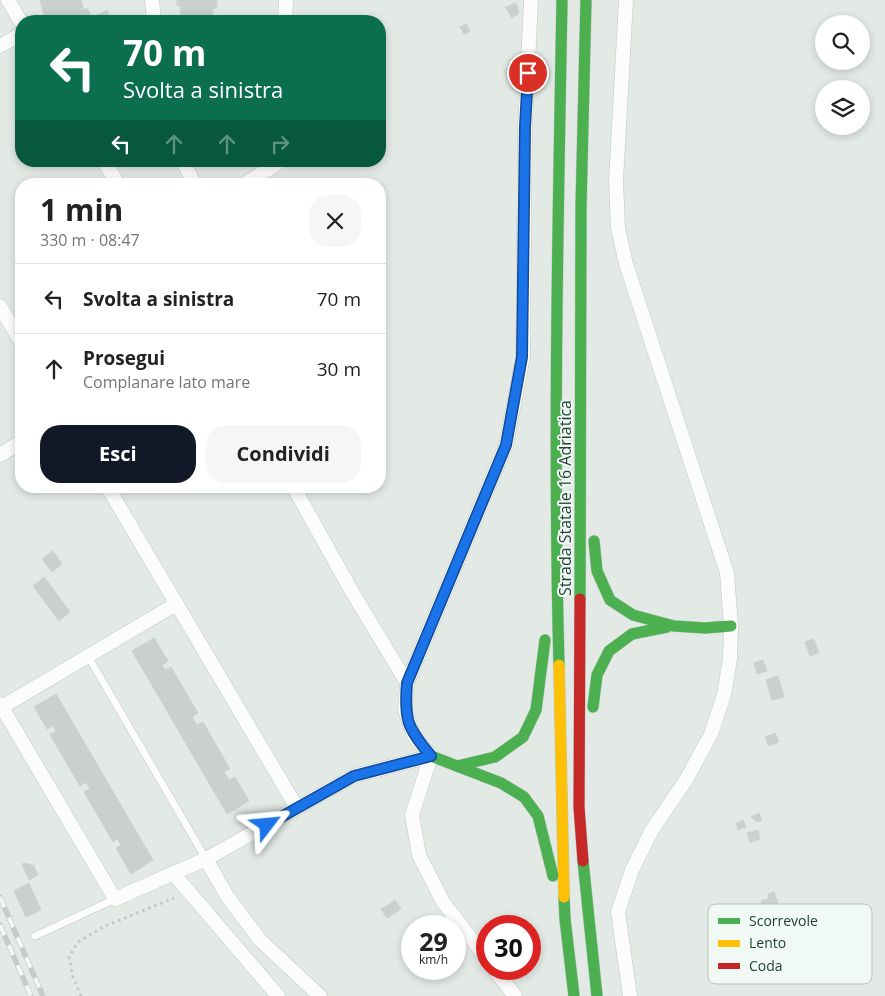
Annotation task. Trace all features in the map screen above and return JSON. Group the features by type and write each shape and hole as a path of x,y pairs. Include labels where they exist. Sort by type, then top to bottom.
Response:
{"highway":[{"name":"Strada Statale 16 Adriatica","path":"562,0 558,216 556,548 565,920 574,996"},
{"name":"Strada Statale 16 Adriatica","path":"586,0 581,207 582,411 579,807 597,996"},
{"path":"582,411 592,515"},
{"path":"594,534 597,571 610,600 633,615 674,626 704,628 732,626"},
{"path":"457,766 495,757 523,737 536,710 556,548"},
{"path":"579,807 597,675 609,651 632,634 674,626"},
{"path":"431,756 501,783 524,797 538,816 565,920"}],"street":[{"path":"8,0 18,15"},
{"path":"20,0 22,15"},
{"path":"152,0 153,15"},
{"path":"285,15 286,0"},
{"path":"431,756 414,736 405,710 407,683 506,445 522,357 525,127 531,0"},
{"path":"626,0 616,181 618,228 626,264 727,573 732,626 730,658 724,695 711,734 686,780 652,830 632,870 618,912 630,996"},
{"path":"0,46 15,37"},
{"path":"108,167 114,178"},
{"path":"254,178 272,167"},
{"path":"0,306 15,332"},
{"path":"0,455 15,446"},
{"path":"110,493 297,808"},
{"path":"297,493 351,590 407,683"},
{"path":"176,604 1,706 115,899 206,858 354,776 431,756"},
{"path":"431,756 412,815 419,855 443,902 476,945"},
{"path":"206,858 227,896 260,940 320,996"},
{"path":"173,873 278,996"},
{"path":"503,980 515,996"}],"lane":[{"path":"88,656 206,858"},
{"path":"35,936 115,899"}],"path":[{"path":"81,996 73,977 69,957 78,942 102,927 189,891"}],"building":[{"path":"40,0 81,0 83,7 81,10 87,8 91,15 44,15"},
{"path":"177,0 217,0 217,8 213,8 212,15 180,15 181,6 177,6"},
{"path":"516,3 519,13 512,18 505,7"},
{"path":"107,10 109,15 98,15"},
{"path":"466,24 470,31 464,34 460,27"},
{"path":"53,551 62,564 52,572 42,559"},
{"path":"44,577 70,612 59,621 33,586"},
{"path":"154,638 168,661 162,665 165,670 171,667 198,713 192,717 197,725 203,722 230,769 224,772 229,780 235,777 249,801 227,814 132,651"},
{"path":"814,639 819,653 810,656 805,642"},
{"path":"763,660 767,671 757,674 754,663"},
{"path":"778,676 784,697 772,700 766,680"},
{"path":"56,694 153,860 131,874 116,848 121,845 117,839 113,842 84,792 90,789 86,782 80,786 50,735 56,731 53,726 47,729 34,707"},
{"path":"775,733 779,742 769,746 765,737"},
{"path":"759,813 762,820 757,822 751,817"},
{"path":"743,820 746,827 738,830 736,823"},
{"path":"758,830 760,839 750,842 747,833"},
{"path":"26,863 34,866 38,875 29,880 22,864"},
{"path":"29,883 41,910 26,917 14,891"},
{"path":"774,892 778,904 762,904 761,901 769,898 768,894"},
{"path":"395,900 401,909 394,914 388,905"},
{"path":"388,905 394,914 387,918 381,909"}],"railway":[{"path":"0,897 43,996"},
{"path":"0,925 31,996"}],"traffic: fast":[{"path":"559,665 556,415 562,0"},
{"path":"580,599 581,207 586,0"},
{"path":"594,541 597,571 610,600 633,615 674,626 705,628 731,626"},
{"path":"593,707 597,675 609,651 632,634 667,627"},
{"path":"457,766 495,757 523,737 536,710 545,640"},
{"path":"431,756 501,783 524,797 538,816 553,876"},
{"path":"583,861 597,996"},
{"path":"564,897 574,996"}],"traffic: slow":[{"path":"559,665 564,897"}],"traffic: jam":[{"path":"580,599 579,807 583,861"}],"route":[{"path":"267,825 354,776 431,756 414,736 405,710 407,683 506,445 522,357 525,127 528,73"}]}
